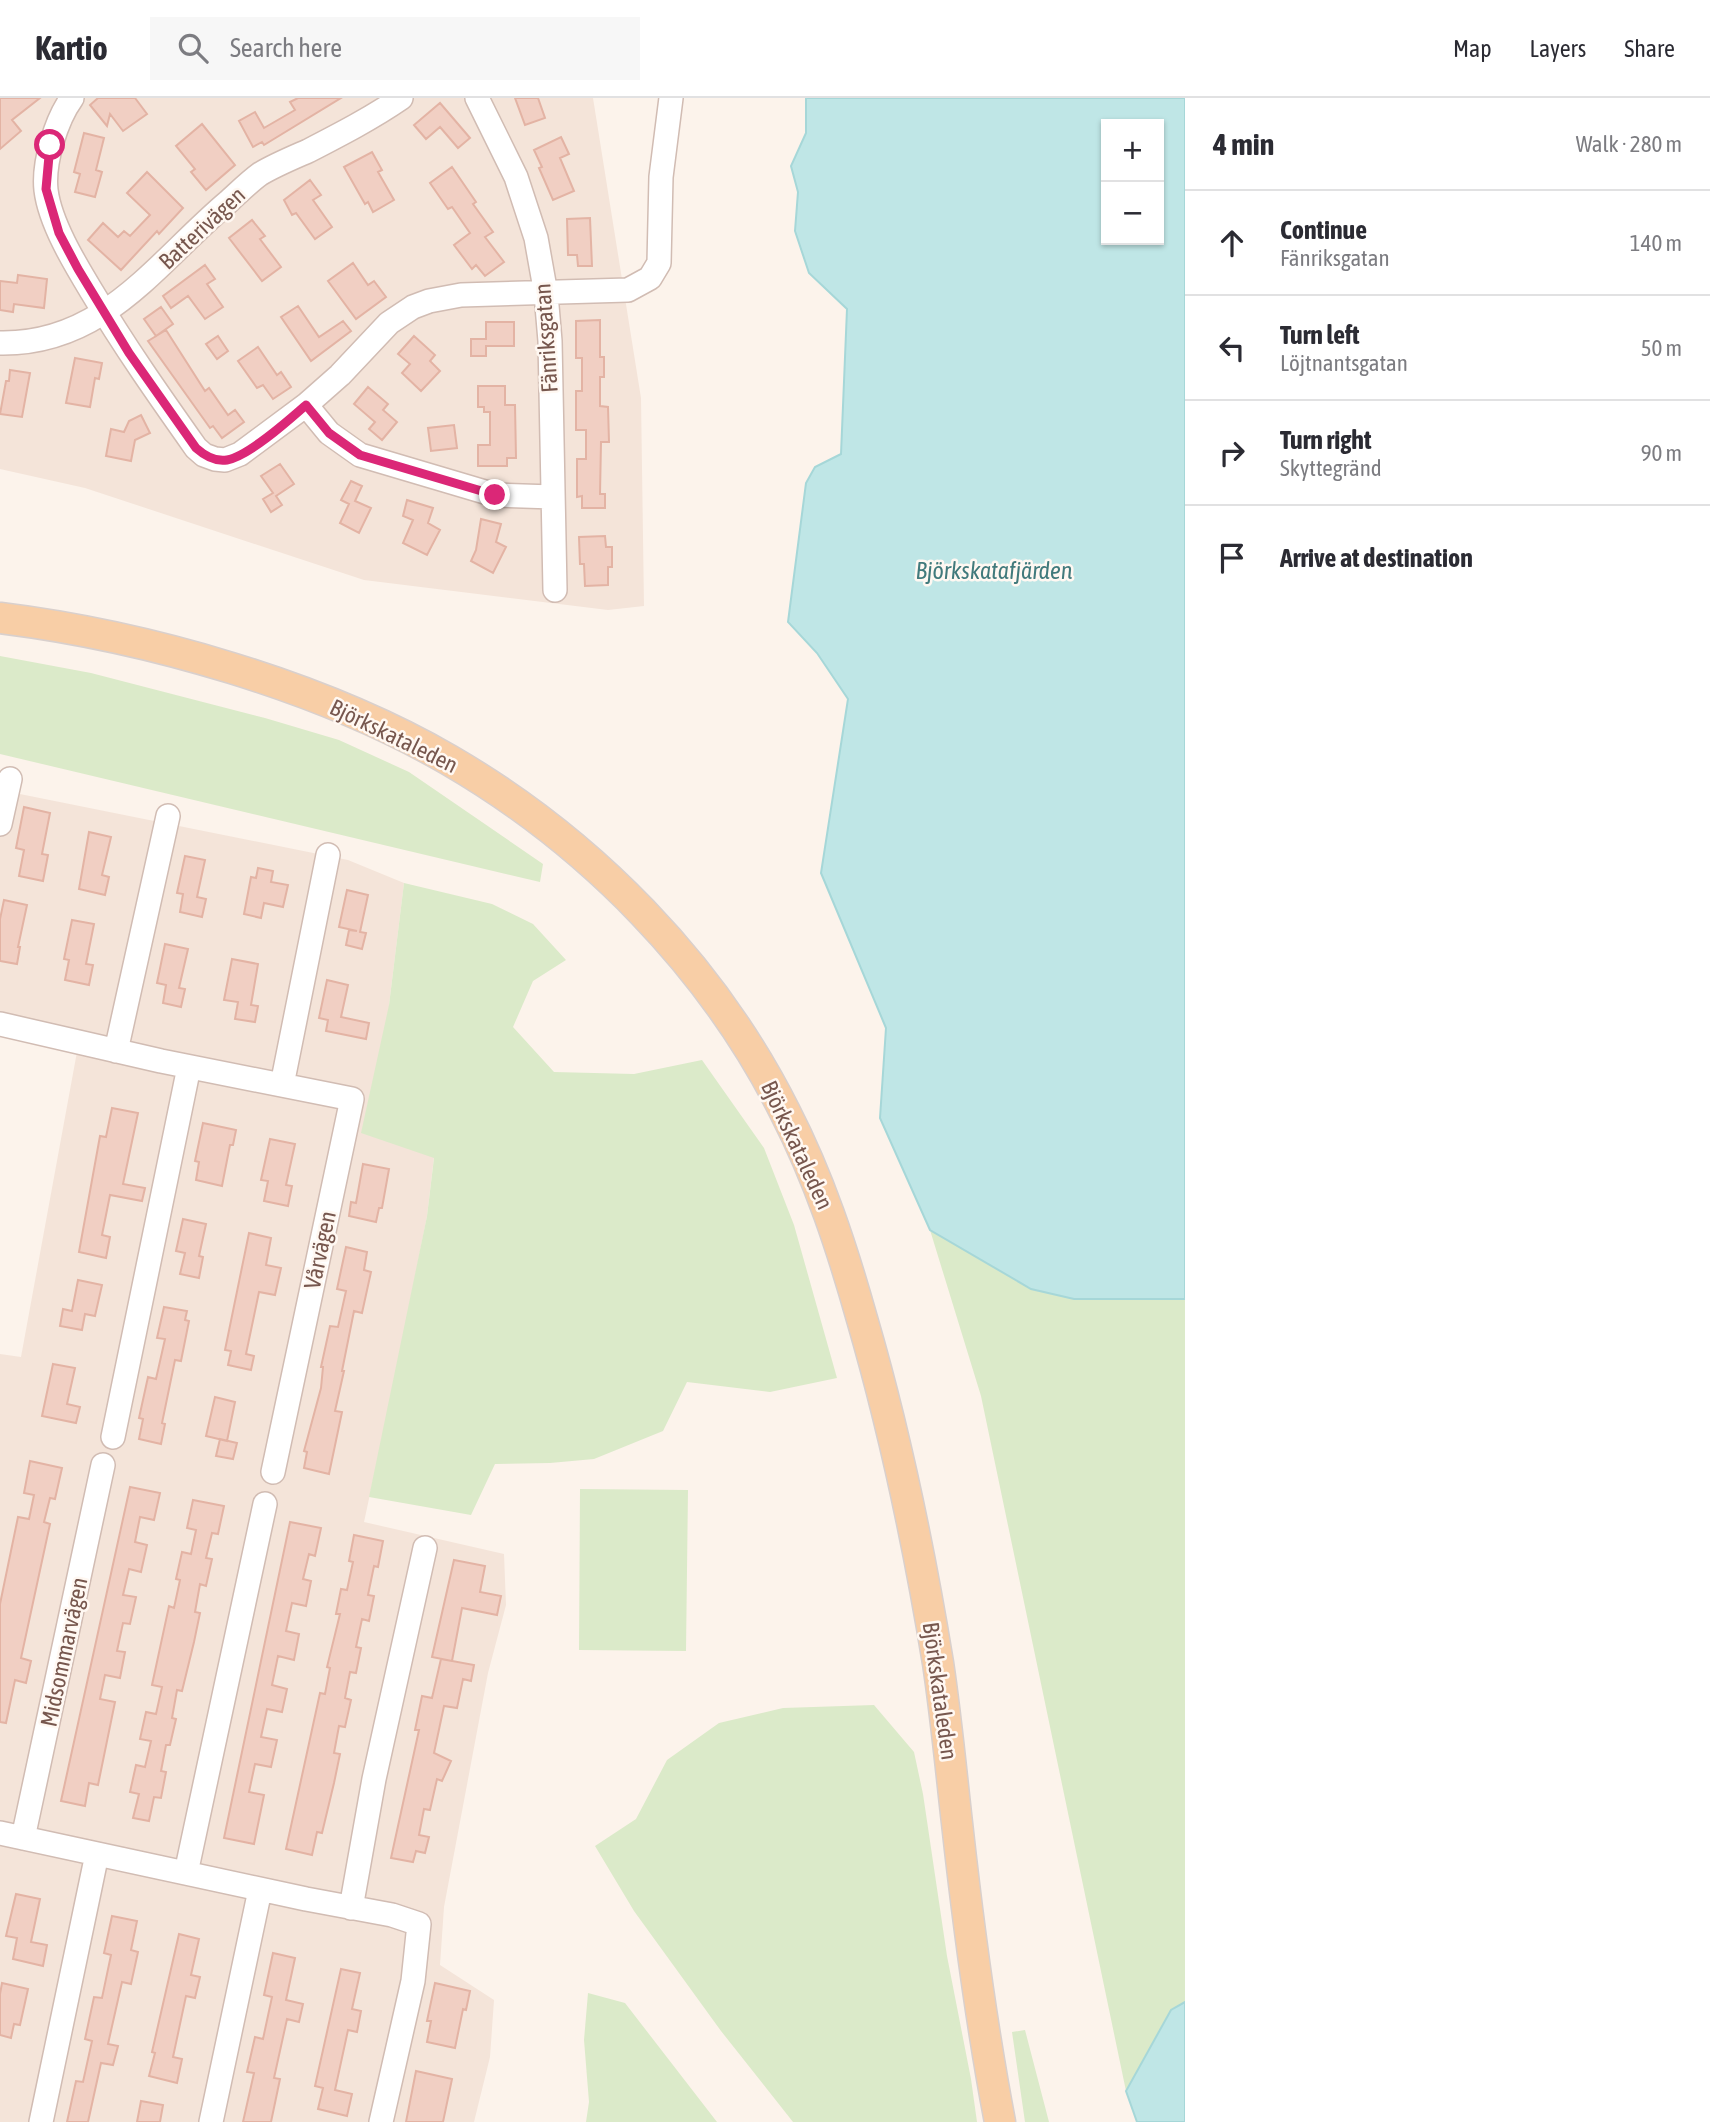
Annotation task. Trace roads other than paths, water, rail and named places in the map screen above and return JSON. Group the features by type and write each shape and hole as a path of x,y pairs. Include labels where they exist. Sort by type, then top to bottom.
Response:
{"main road":[{"name":"Björkskataleden","path":"0,618 88,632 228,668 339,707 384,726 449,760 533,816 592,862 630,899 684,959 738,1031 784,1109 825,1202 882,1387 911,1507 939,1668 966,1897 988,2058 1000,2122"}],"street":[{"path":"72,98 50,145 46,189 59,233 129,353 196,448 215,460 230,459 258,443 340,375 389,323 413,307 446,297 628,290 642,285 656,271 659,263 661,177 671,98"},
{"name":"Batterivägen","path":"0,343 33,342 60,335 104,313 156,272 206,220 260,175 330,140 401,98"},
{"name":"Fänriksgatan","path":"477,98 516,177 536,238 546,294 550,341 555,590"},
{"path":"306,405 329,433 360,455 495,495 553,496"},
{"path":"0,824 10,779"},
{"path":"117,1051 168,816"},
{"path":"282,1085 328,855"},
{"name":"Vårvägen","path":"0,1024 189,1067 352,1099 273,1472"},
{"path":"113,1437 189,1067"},
{"name":"Midsommarvägen","path":"23,1838 103,1465"},
{"path":"186,1873 265,1504"},
{"path":"351,1908 374,1779 425,1548"},
{"path":"0,1833 392,1915 419,1924 414,1981 381,2122"},
{"path":"41,2122 97,1854"},
{"path":"211,2122 260,1889"}],"water":[{"name":"Björkskatafjärden","path":"806,98 1185,98 1185,1299 1074,1299 1031,1289 930,1230 880,1118 886,1028 821,873 848,699 817,653 788,622 806,483 815,467 841,454 847,309 809,273 795,231 798,192 791,166 806,133"},
{"path":"1185,2002 1185,2122 1137,2122 1126,2091 1171,2010"}]}
